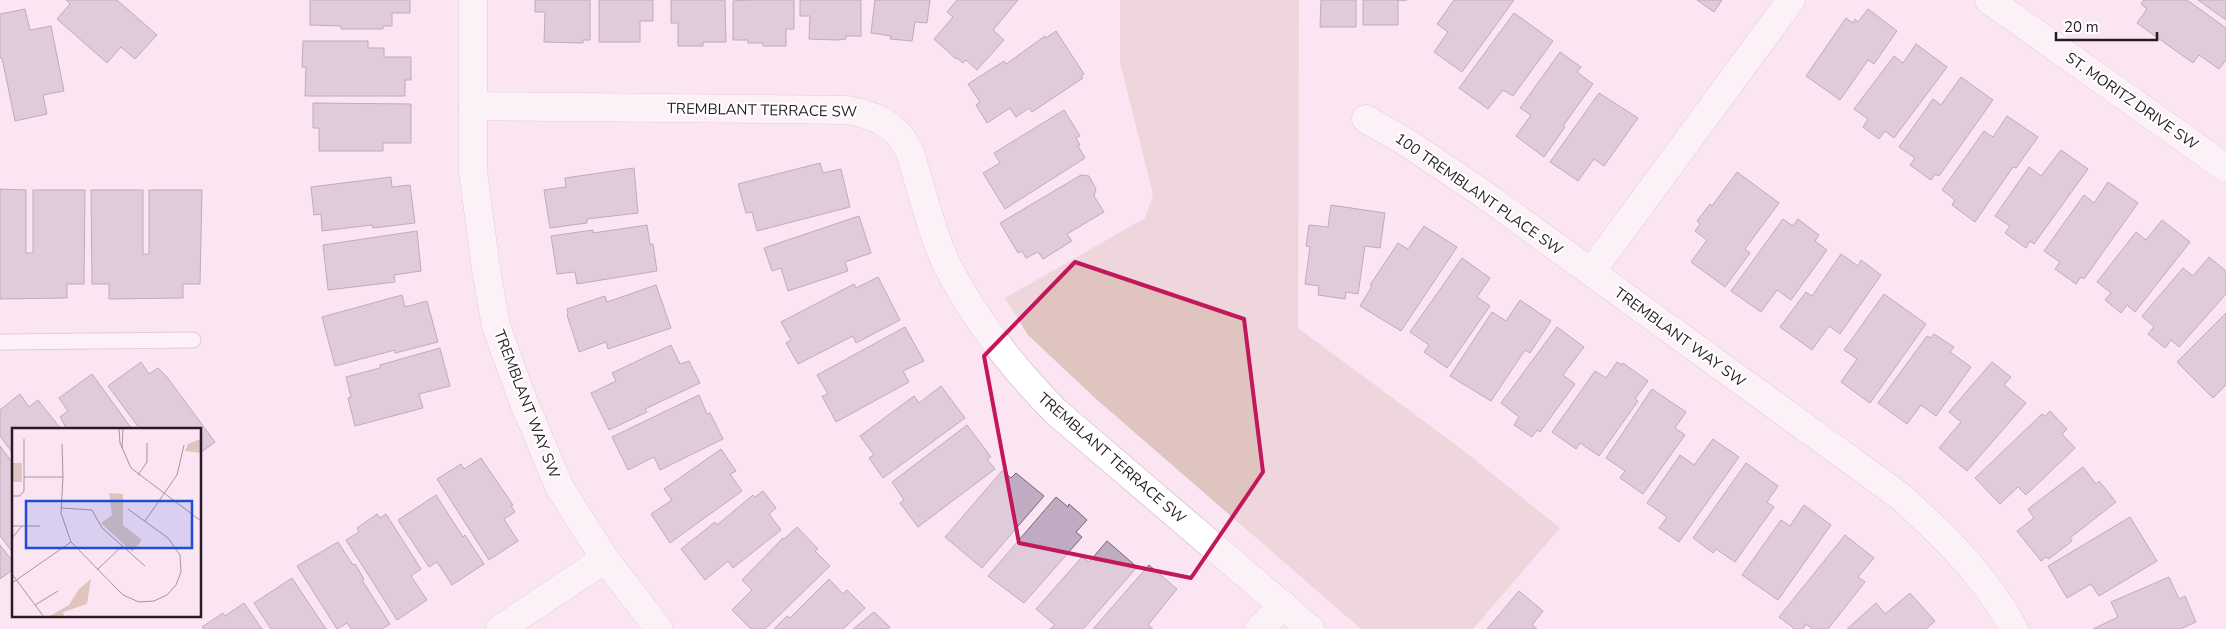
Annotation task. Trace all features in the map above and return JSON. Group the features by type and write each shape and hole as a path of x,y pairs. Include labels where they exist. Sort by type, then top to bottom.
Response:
{"street":[{"name":"TREMBLANT WAY SW","path":"473,0 473,171 486,270 496,326 522,398 560,488 605,559 659,629"},
{"path":"1591,272 1791,0"},
{"name":"ST. MORITZ DRIVE SW","path":"1989,0 2226,168"},
{"name":"TREMBLANT TERRACE SW","path":"473,106 847,110 868,113 890,126 902,137 909,150 946,262 971,307 1018,373 1054,411 1310,629"},
{"name":"100 TREMBLANT PLACE SW","path":"1366,120 1409,144 1482,193 1591,272"},
{"name":"TREMBLANT WAY SW","path":"1591,272 1900,496 1949,541 1983,579 2014,629"},
{"path":"500,629 605,559"},
{"path":"1259,629 1283,606"}],"lane":[{"path":"0,342 193,340"}],"highlighted area":[{"path":"1075,262 1244,319 1263,472 1191,578 1019,543 984,356"}],"shaded area":[{"path":"1120,0 1299,0 1298,328 1464,451 1560,528 1473,629 1361,629 1095,398 1028,335 1005,298 1145,218 1153,195 1120,63"}],"building":[{"path":"66,0 117,0 157,35 135,59 121,47 107,63 57,19 70,4"},
{"path":"310,0 410,0 410,13 392,13 392,26 383,26 383,29 341,29 341,26 310,25"},
{"path":"535,0 590,0 590,40 583,40 583,43 544,42 545,12 535,12"},
{"path":"599,0 653,0 653,21 640,21 640,42 599,42"},
{"path":"671,0 725,0 726,42 703,42 703,46 678,46 678,23 671,23"},
{"path":"794,0 794,29 786,29 786,46 763,46 763,43 748,43 748,40 733,40 733,1"},
{"path":"800,0 861,0 861,36 846,36 846,39 837,40 809,39 810,16 800,16"},
{"path":"875,0 930,0 927,23 915,22 912,41 890,39 891,36 871,33"},
{"path":"957,0 1018,0 993,30 1004,40 977,70 966,60 963,63 956,59 934,39 953,17 947,12"},
{"path":"1321,0 1356,0 1356,27 1320,27"},
{"path":"1363,0 1398,0 1398,25 1363,25"},
{"path":"1454,0 1514,0 1462,72 1434,52 1448,32 1437,24"},
{"path":"1697,0 1722,0 1714,12"},
{"path":"2144,0 2187,0 2226,28 2226,60 2219,69 2199,55 2193,63 2137,23 2147,9 2141,4"},
{"path":"2198,0 2226,0 2226,20"},
{"path":"25,9 30,30 51,26 64,91 43,95 47,114 15,121 2,58 0,58 0,14"},
{"path":"1868,9 1897,31 1874,64 1868,60 1840,100 1806,76 1846,18 1853,23 1855,19 1858,22"},
{"path":"1514,13 1553,41 1513,96 1503,90 1488,109 1459,88"},
{"path":"1056,31 1084,74 1081,76 1083,78 1032,112 1029,108 1016,117 1010,108 987,123 976,105 980,102 968,84 1004,61 1006,64 1045,36 1046,38"},
{"path":"303,41 368,41 368,48 384,48 384,57 411,57 411,80 405,80 405,96 305,96 306,67 302,67"},
{"path":"1916,44 1947,67 1894,138 1885,131 1879,139 1863,127 1868,119 1854,109 1894,56 1903,63"},
{"path":"1560,52 1581,67 1577,72 1593,84 1563,126 1565,127 1544,157 1516,136 1531,115 1520,108"},
{"path":"1961,77 1993,100 1939,176 1935,174 1931,180 1910,165 1915,158 1899,147 1933,99 1941,105"},
{"path":"1599,93 1638,118 1604,166 1594,159 1578,181 1550,162"},
{"path":"313,103 411,104 411,143 383,143 383,151 319,151 319,128 313,128"},
{"path":"1064,110 1080,136 1076,138 1085,158 1005,209 983,173 1000,163 994,153"},
{"path":"2007,116 2038,137 2016,168 2013,167 1975,222 1952,205 1955,200 1942,190 1984,131 1993,137"},
{"path":"2061,150 2088,169 2034,244 2030,241 2026,248 2005,233 2010,226 1995,216 2029,167 2041,176"},
{"path":"820,163 823,173 841,169 850,207 757,231 752,212 746,213 738,184"},
{"path":"634,168 638,213 587,219 587,223 550,228 544,190 566,187 565,178"},
{"path":"1737,172 1779,203 1745,249 1750,253 1725,287 1691,262 1707,240 1695,231 1700,224 1697,221 1710,204 1712,206"},
{"path":"1081,175 1089,176 1096,189 1094,196 1104,212 1067,234 1072,241 1043,259 1038,252 1026,258 1022,251 1018,253 1000,223"},
{"path":"391,177 392,187 410,185 415,223 373,228 372,225 322,231 321,214 314,215 311,187"},
{"path":"2108,182 2138,203 2084,279 2081,277 2076,284 2055,269 2060,262 2044,251 2084,195 2094,203"},
{"path":"0,189 26,190 26,253 33,253 33,190 85,190 84,284 67,284 67,298 0,299"},
{"path":"91,190 143,190 143,254 149,254 149,190 202,190 200,284 183,284 183,298 109,299 109,284 92,284"},
{"path":"1331,205 1385,213 1380,248 1365,246 1358,294 1346,292 1345,299 1318,295 1319,286 1305,284 1310,247 1306,246 1309,225 1328,227"},
{"path":"859,216 871,253 845,262 848,271 788,291 781,268 772,271 764,248"},
{"path":"1783,219 1793,226 1798,219 1819,235 1815,241 1827,250 1791,300 1777,290 1761,312 1731,291"},
{"path":"2162,220 2190,242 2135,312 2127,305 2121,313 2105,300 2111,293 2097,282 2136,232 2146,240"},
{"path":"647,225 650,244 653,244 657,271 577,284 575,272 557,274 551,236 593,230 593,233"},
{"path":"1424,226 1457,247 1401,331 1360,306 1372,286 1370,285 1398,243 1408,249"},
{"path":"417,231 421,271 394,275 395,282 328,290 323,245"},
{"path":"1841,254 1858,266 1861,260 1881,275 1840,334 1829,326 1812,350 1780,327 1806,292 1812,296"},
{"path":"2209,257 2226,271 2226,294 2179,347 2171,340 2165,348 2148,334 2154,327 2142,316 2183,268 2193,276"},
{"path":"1462,258 1490,278 1477,297 1490,306 1447,368 1424,352 1429,345 1410,332"},
{"path":"878,277 900,320 856,343 853,336 798,364 786,343 791,340 781,322 854,284 856,288"},
{"path":"656,285 671,328 608,349 606,342 579,352 567,315 567,309 605,296 607,302"},
{"path":"1884,294 1926,324 1870,403 1841,382 1857,359 1844,350"},
{"path":"402,295 405,307 427,301 438,342 395,353 395,350 335,366 322,317"},
{"path":"1520,300 1551,321 1530,353 1525,350 1491,401 1450,376 1492,312 1506,321"},
{"path":"2226,313 2226,385 2213,398 2177,362"},
{"path":"905,327 924,361 903,371 909,382 836,422 822,396 828,394 817,375"},
{"path":"1557,327 1584,347 1563,375 1575,384 1540,432 1537,430 1532,437 1514,425 1519,417 1501,403"},
{"path":"1934,334 1954,347 1950,352 1971,367 1936,416 1921,405 1907,424 1878,403 1927,336 1931,338"},
{"path":"671,345 680,364 689,361 700,383 645,409 647,412 609,430 591,393 616,381 612,373"},
{"path":"440,348 450,386 419,394 423,408 355,426 348,398 351,397 346,377"},
{"path":"141,362 149,374 158,368 167,377 215,442 201,452 201,428 139,428 108,386"},
{"path":"1617,362 1622,365 1623,363 1648,381 1635,399 1638,401 1599,456 1580,443 1576,449 1552,432 1595,371 1606,378"},
{"path":"1992,362 2011,377 2004,385 2026,403 1967,471 1939,448 1961,422 1949,412"},
{"path":"92,374 131,428 66,428 60,417 68,411 59,398"},
{"path":"941,386 965,418 883,478 869,458 874,455 860,436 914,396 919,403"},
{"path":"1652,389 1686,412 1675,428 1685,435 1643,494 1620,478 1625,471 1606,458"},
{"path":"20,394 29,407 38,400 60,428 12,428 12,452 0,436 0,410"},
{"path":"699,395 707,414 710,413 723,439 660,470 654,457 628,470 612,437"},
{"path":"2050,411 2067,429 2062,434 2075,448 2026,495 2018,487 2000,504 1975,478 2042,414 2045,416"},
{"path":"967,425 991,457 987,459 995,469 918,527 900,503 904,500 892,482"},
{"path":"1713,439 1739,457 1679,542 1659,528 1667,517 1647,503 1680,455 1694,465"},
{"path":"0,446 12,462 12,551 0,536"},
{"path":"721,449 736,471 730,474 742,491 670,543 651,514 672,500 664,489"},
{"path":"481,458 513,505 511,506 515,512 504,519 518,541 489,560 437,479 461,464 464,469"},
{"path":"1746,463 1778,486 1767,502 1774,507 1735,562 1716,549 1713,553 1693,538"},
{"path":"2083,467 2096,484 2099,481 2116,502 2070,538 2072,541 2049,559 2046,557 2041,561 2017,531 2034,518 2028,509"},
{"path":"1002,471 1011,478 1016,473 1044,496 982,568 945,537"},
{"path":"763,491 776,508 769,514 781,530 733,568 728,561 705,580 681,549 715,522 717,525 753,495 755,497"},
{"path":"436,495 463,537 465,535 484,564 452,585 437,562 429,567 398,520"},
{"path":"1056,497 1068,507 1069,504 1087,520 1076,532 1082,537 1024,603 988,576"},
{"path":"1804,505 1831,525 1778,600 1742,575 1781,520 1790,526"},
{"path":"377,514 380,518 386,514 421,569 411,576 427,600 397,620 346,540 359,532 357,528"},
{"path":"2130,517 2157,561 2099,596 2091,584 2067,598 2048,566"},
{"path":"797,527 818,549 815,551 830,566 765,629 751,629 732,610 752,590 742,580 783,538"},
{"path":"1845,535 1874,558 1858,577 1865,582 1828,629 1812,629 1806,624 1803,629 1795,629 1779,617"},
{"path":"1107,541 1137,567 1083,629 1050,629 1055,625 1036,609 1082,557 1089,562"},
{"path":"338,542 353,565 355,564 364,579 362,580 390,624 382,629 351,629 347,623 337,629 297,566"},
{"path":"0,545 12,560 12,570 0,579"},
{"path":"1149,565 1177,589 1148,625 1153,629 1093,629"},
{"path":"2169,577 2179,599 2185,596 2196,622 2180,629 2093,629 2118,617 2111,602"},
{"path":"292,578 326,629 271,629 254,603"},
{"path":"829,579 843,594 847,590 865,608 843,629 774,629 787,616 790,618"},
{"path":"1519,591 1543,611 1532,625 1537,629 1487,629"},
{"path":"1910,593 1935,621 1926,629 1847,629 1876,603 1885,614"},
{"path":"244,603 262,629 204,629 202,627 223,613 225,616"},
{"path":"874,612 890,627 888,629 853,629"}]}
